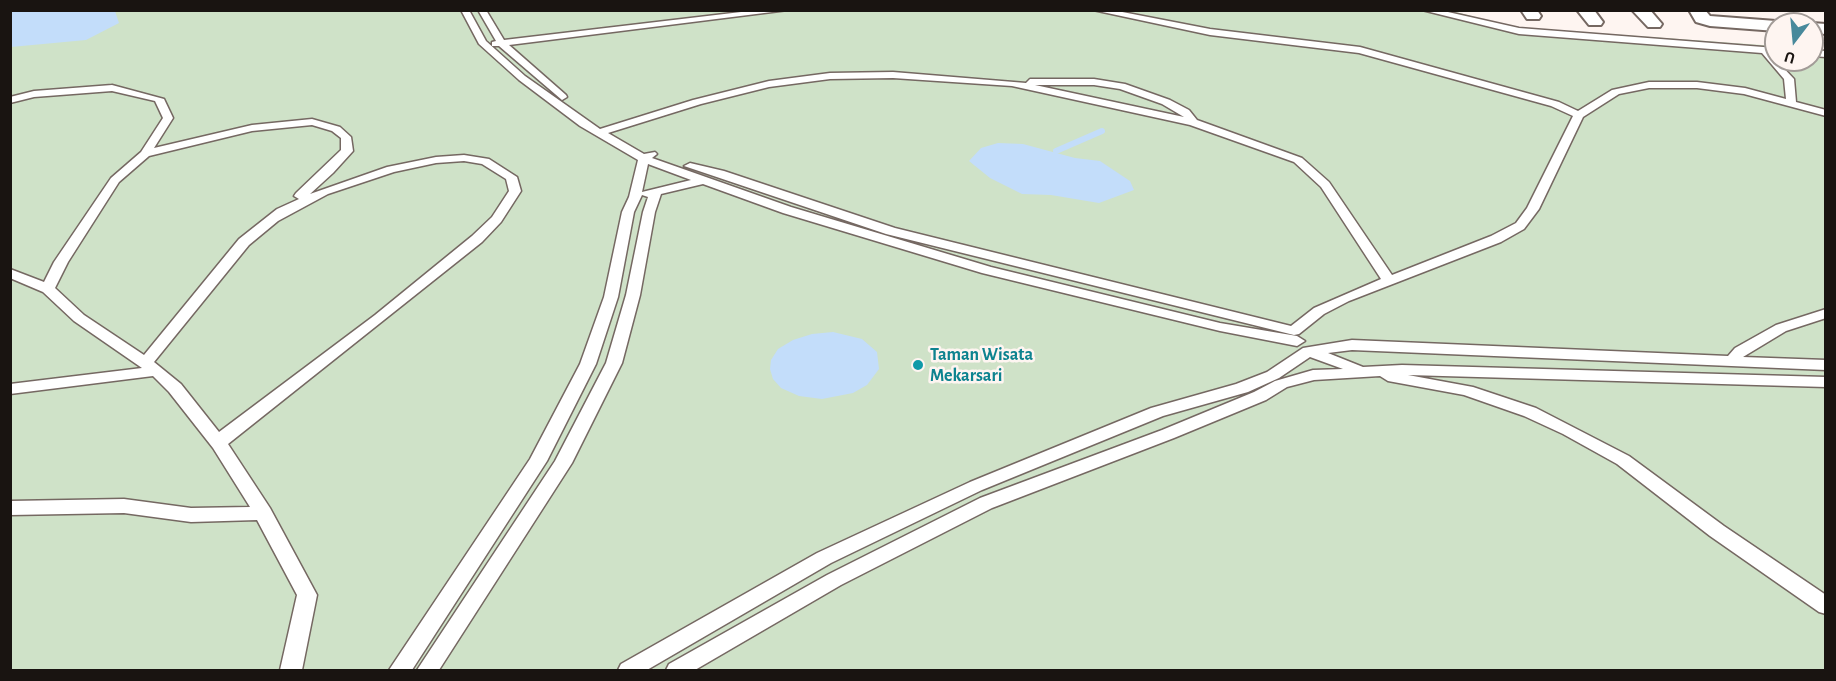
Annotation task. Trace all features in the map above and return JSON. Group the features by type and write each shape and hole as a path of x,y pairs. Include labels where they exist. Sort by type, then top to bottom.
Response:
{"street":[{"path":"1640,10 1654,24"},
{"path":"1697,10 1702,19 1710,21 1764,25"}],"lane":[{"path":"465,10 486,46 522,78 603,131 647,156 787,210 987,270 1220,327 1300,341 1826,365"},
{"path":"482,10 501,43 603,131"},
{"path":"486,46 784,10"},
{"path":"1097,10 1210,32 1360,50 1555,104 1580,115"},
{"path":"1426,10 1519,31 1764,50"},
{"path":"1783,72 1789,79 1791,102"},
{"path":"603,131 697,102 769,84 830,76 893,75 1012,83 1051,80 1122,87 1166,102 1185,112 1193,122"},
{"path":"1012,83 1193,122 1298,160 1325,185 1389,282"},
{"path":"629,670 824,558 976,486 1157,412 1242,388 1273,375 1300,341 1319,311 1496,239 1520,226 1533,209 1580,115 1616,92 1649,85 1696,85 1745,91 1826,113"},
{"path":"10,100 34,94 112,88 159,99 168,118 145,154 115,180 61,262 48,289"},
{"path":"10,389 151,366 244,242 329,171 347,151 346,137 336,129 312,122 252,128 145,154"},
{"path":"647,156 720,173 891,231 1300,341 1362,370 1467,392 1530,412 1569,430 1623,460 1717,531 1826,606"},
{"path":"400,670 538,461 588,364 611,297 628,212 635,197 647,156"},
{"path":"219,444 227,434 380,318 470,246 497,219 515,191 511,177 484,161 464,158 436,160 392,169 324,191 274,218"},
{"path":"635,197 705,180 720,173"},
{"path":"428,670 563,463 614,363 633,295 649,212 656,192"},
{"path":"10,273 48,289 79,318 151,366 175,388 219,444 263,513 306,595 291,670"},
{"path":"1732,361 1740,351 1781,328 1826,313"},
{"path":"677,670 834,580 986,503 1168,434 1260,396 1281,384 1313,375 1362,370 1826,382"},
{"path":"10,508 123,506 191,515 263,513"}],"green space":[{"name":"Taman Wisata Mekarsari","path":"1449,10 1512,27 1764,45 1764,72 1824,72 1825,50 1825,670 11,670 10,11"}],"water":[{"path":"10,11 115,11 119,23 86,40 11,47"},
{"path":"998,143 1023,144 1075,158 1100,161 1130,181 1134,190 1099,203 1051,195 1022,194 990,178 969,161 981,148"},
{"path":"833,332 862,339 877,352 879,369 867,385 853,393 822,399 799,396 781,388 773,379 770,369 771,360 778,349 793,340 812,334"}],"waterway":[{"path":"1056,151 1102,131"}],"place":[{"name":"Taman Wisata Mekarsari","path":"918,365"}]}
